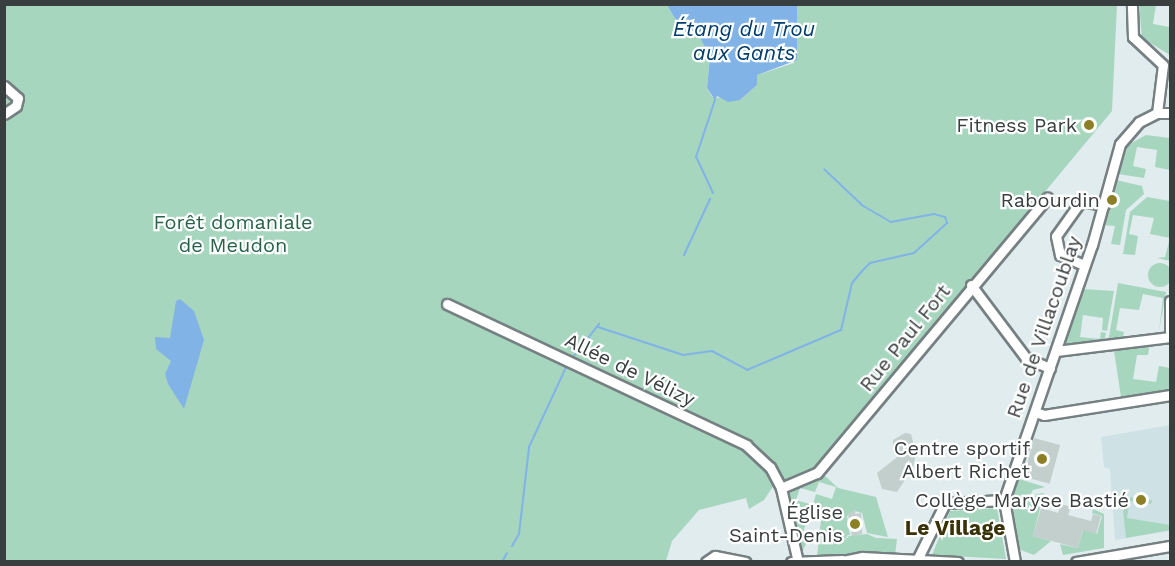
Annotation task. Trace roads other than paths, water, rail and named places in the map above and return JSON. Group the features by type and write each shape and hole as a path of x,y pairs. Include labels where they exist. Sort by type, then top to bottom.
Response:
{"street":[{"path":"1132,4 1131,30 1136,42 1163,65 1166,94 1157,113 1170,113"},
{"path":"4,86 14,90 18,103 4,114"},
{"name":"Rue de Villacoublay","path":"1015,561 1004,500 1056,351 1123,139 1139,122 1157,113"},
{"name":"Rue Paul Fort","path":"781,488 817,473 971,285 1047,198"},
{"path":"1084,265 1060,255 1056,236 1081,201 1104,205"},
{"path":"971,285 1026,358 1050,368"},
{"path":"1170,301 1170,331"},
{"name":"Allée de Vélizy","path":"447,304 746,445 770,467 781,488 795,561"},
{"path":"1056,351 1170,338"},
{"path":"1035,412 1044,415 1170,395"},
{"path":"916,560 945,503 1004,500"},
{"path":"1080,561 1116,558 1170,546"},
{"path":"706,561 714,556 745,561"},
{"path":"795,561 958,561"}],"water":[{"name":"Étang du Trou aux Gants","path":"667,5 797,5 797,60 757,75 757,85 740,100 728,102 717,96 715,100 707,88 710,56 698,34 683,32"},
{"path":"180,299 194,311 204,340 184,409 168,384 165,374 171,361 156,349 155,337 170,338 176,301"}],"waterway":[{"path":"713,193 696,157 715,100"},
{"path":"598,327 683,355 712,351 747,370 841,330 852,283 862,271 870,263 914,253 947,223 945,217 934,214 891,222 862,205 824,169"},
{"path":"684,255 710,199"},
{"path":"574,356 599,324"},
{"path":"512,546 519,534 529,447 567,365"},
{"path":"502,562 507,553"}],"place":[{"name":"Fitness Park","path":"1089,125"},
{"name":"Rabourdin","path":"1112,200"},
{"name":"Centre sportif Albert Richet","path":"1042,459"},
{"name":"Collège Maryse Bastié","path":"1141,500"},
{"name":"Église Saint-Denis","path":"855,524"}],"district":[{"name":"Le Village","path":"955,528"}],"park label":[{"name":"Forêt domaniale de Meudon","path":"233,234"}]}
